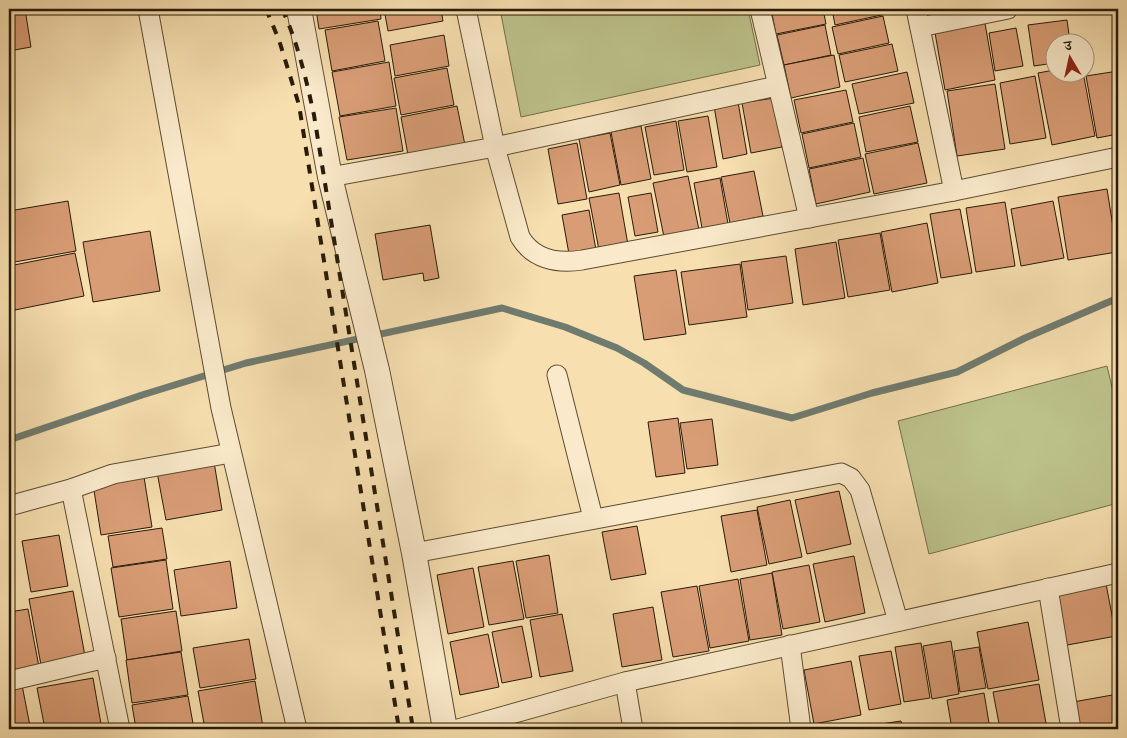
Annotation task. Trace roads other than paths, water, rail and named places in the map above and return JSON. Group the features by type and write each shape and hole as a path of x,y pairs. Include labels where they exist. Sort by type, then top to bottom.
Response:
{"street":[{"path":"148,9 221,408 297,729"},
{"path":"299,9 330,177 377,370 414,553 445,729"},
{"path":"466,9 495,147 520,236 526,246 550,260 570,262 582,260 954,191 1118,158"},
{"path":"760,9 776,86 809,218"},
{"path":"954,191 918,18 1008,9"},
{"path":"330,177 495,147 776,86"},
{"path":"557,375 593,518"},
{"path":"9,506 114,474 231,452"},
{"path":"414,553 841,473 851,478 860,490 898,622"},
{"path":"71,488 120,729"},
{"path":"458,729 625,682 1118,573"},
{"path":"1048,588 1072,729"},
{"path":"790,645 801,729"},
{"path":"9,681 106,658"},
{"path":"625,682 633,729"}],"waterway":[{"path":"9,440 142,395 246,363 502,308 565,327 617,348 644,363 683,390 792,418 872,393 957,372 1025,338 1118,298"}],"railway":[{"path":"266,9 279,40 299,105 399,729"},
{"path":"282,9 297,48 314,115 413,729"}]}
